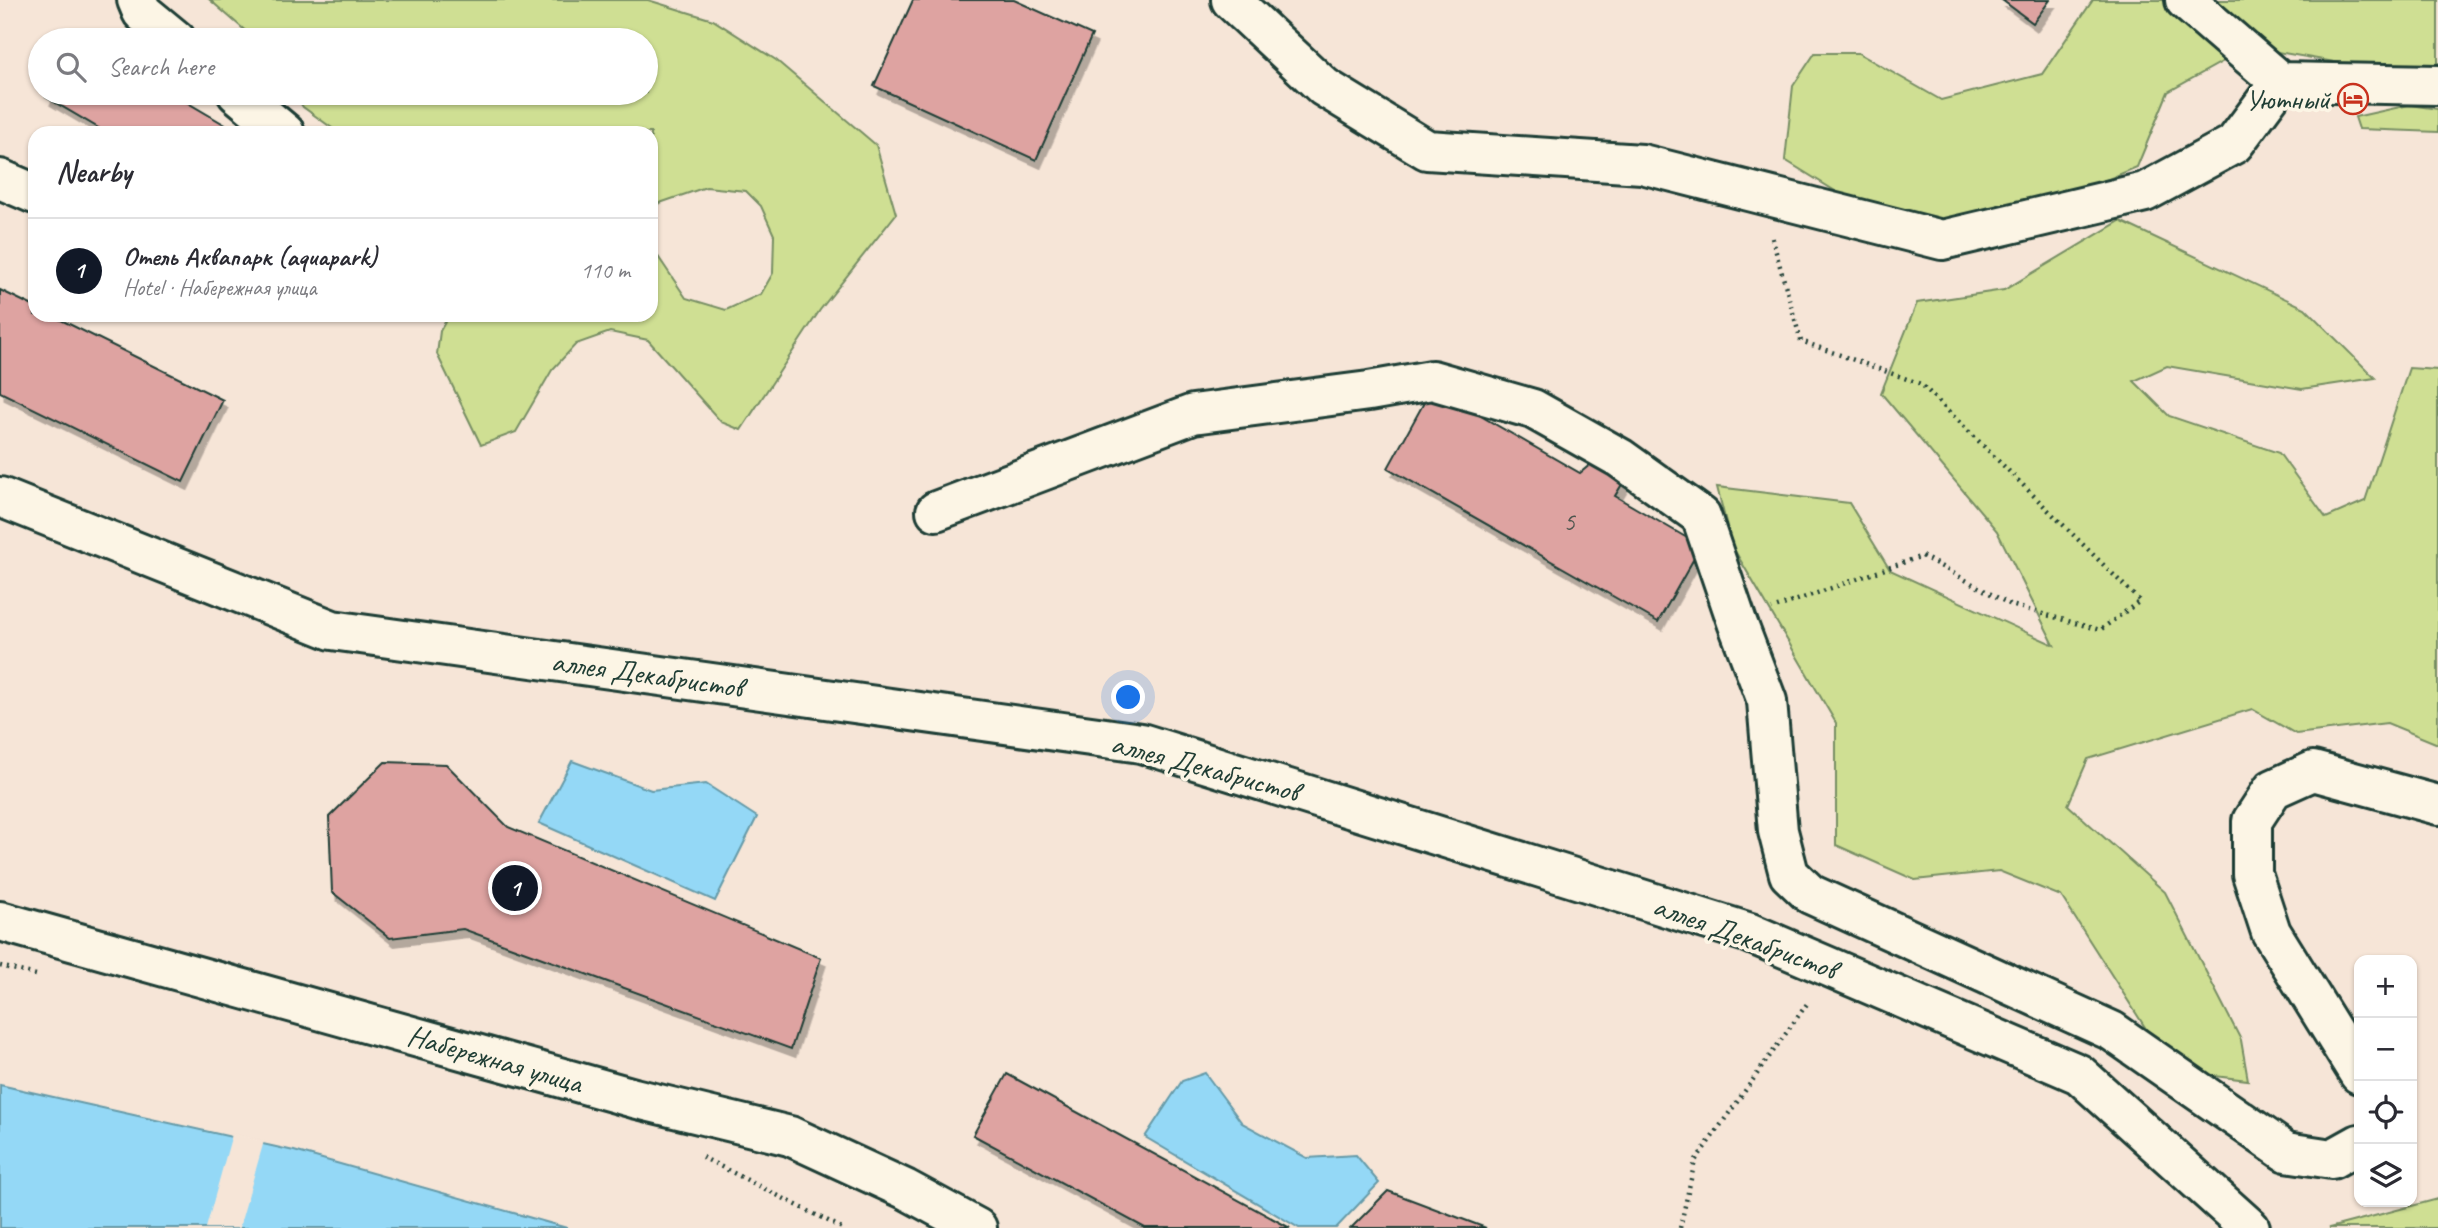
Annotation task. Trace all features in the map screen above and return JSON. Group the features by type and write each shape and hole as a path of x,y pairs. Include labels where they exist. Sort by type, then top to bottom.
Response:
{"street":[{"path":"137,0 142,12 161,28"},
{"path":"1231,0 1324,87 1427,150 1642,164 1942,240 2146,192 2234,144 2280,82"},
{"path":"2185,0 2280,82 2438,85"},
{"path":"251,105 277,126"},
{"path":"0,179 28,191"},
{"path":"936,511 1193,414 1432,380 1534,409 1620,458 1701,516 1767,701 1778,831 1789,874 1810,894 2112,1031 2286,1152 2332,1159 2354,1147"},
{"name":"аллея Декабристов","path":"0,497 332,630 1141,743 1750,933 2079,1074 2250,1228"},
{"path":"2354,1066 2271,932 2252,874 2252,821 2273,789 2313,771 2438,805"},
{"name":"Набережная улица","path":"0,921 634,1098 790,1136 905,1189 977,1228"}],"path":[{"path":"1737,622 1922,556 2011,605 2101,630 2140,601 1921,384 1801,341 1759,193"},
{"path":"1680,1228 1695,1161 1832,969"}],"green space":[{"path":"210,0 648,0 713,20 776,60 876,145 896,214 820,310 741,430 721,422 648,340 610,332 576,344 552,370 516,432 481,445 437,354 440,331 445,322 658,322 658,256 686,298 726,310 761,294 773,273 774,235 761,206 746,191 706,187 658,204 658,126 329,126 302,105 658,105 658,28 242,28"},
{"path":"2093,0 2438,0 2438,65 2357,66 2249,47 2168,92 2137,167 1995,227 1871,213 1785,160 1793,86 1815,53 1858,53 1941,100 2042,74"},
{"path":"2409,105 2438,109 2438,132 2359,129 2355,117"},
{"path":"2120,221 2305,308 2375,378 2302,389 2167,366 2134,381 2169,416 2279,453 2326,518 2365,501 2409,368 2438,370 2438,744 2387,723 2296,734 2252,709 2088,759 2068,805 2165,892 2241,1040 2248,1080 2173,1071 2061,896 1999,871 1915,880 1836,845 1836,723 1732,546 1717,487 1849,503 1890,570 2054,645 1997,531 1881,393 1917,303 2004,290"},
{"path":"2438,1199 2438,1228 2329,1228 2408,1207 2417,1207 2417,1205"}],"water":[{"path":"572,761 651,790 706,784 757,817 715,901 539,823"},
{"path":"1205,1073 1242,1123 1307,1158 1356,1155 1379,1183 1336,1228 1299,1228 1145,1137 1182,1081"},
{"path":"0,1085 294,1151 567,1228 0,1228"}],"pier":[{"path":"232,1134 264,1141 239,1228 206,1228"}],"building":[{"path":"913,0 1014,0 1092,35 1036,160 874,86"},
{"path":"2002,0 2050,0 2033,23"},
{"path":"60,105 191,105 227,126 95,126"},
{"path":"0,290 28,304 28,322 65,322 223,400 183,482 0,392"},
{"path":"1432,388 1580,473 1597,459 1627,476 1615,496 1701,546 1658,622 1388,468"},
{"path":"385,762 446,764 508,827 821,958 791,1049 463,929 390,938 332,892 329,817"},
{"path":"1007,1074 1290,1228 1145,1228 973,1135"},
{"path":"1388,1191 1486,1228 1351,1228"}],"place":[{"name":"Уютный","path":"2353,99"},
{"name":"Отель Аквапарк (aquapark)","path":"515,888"}]}
